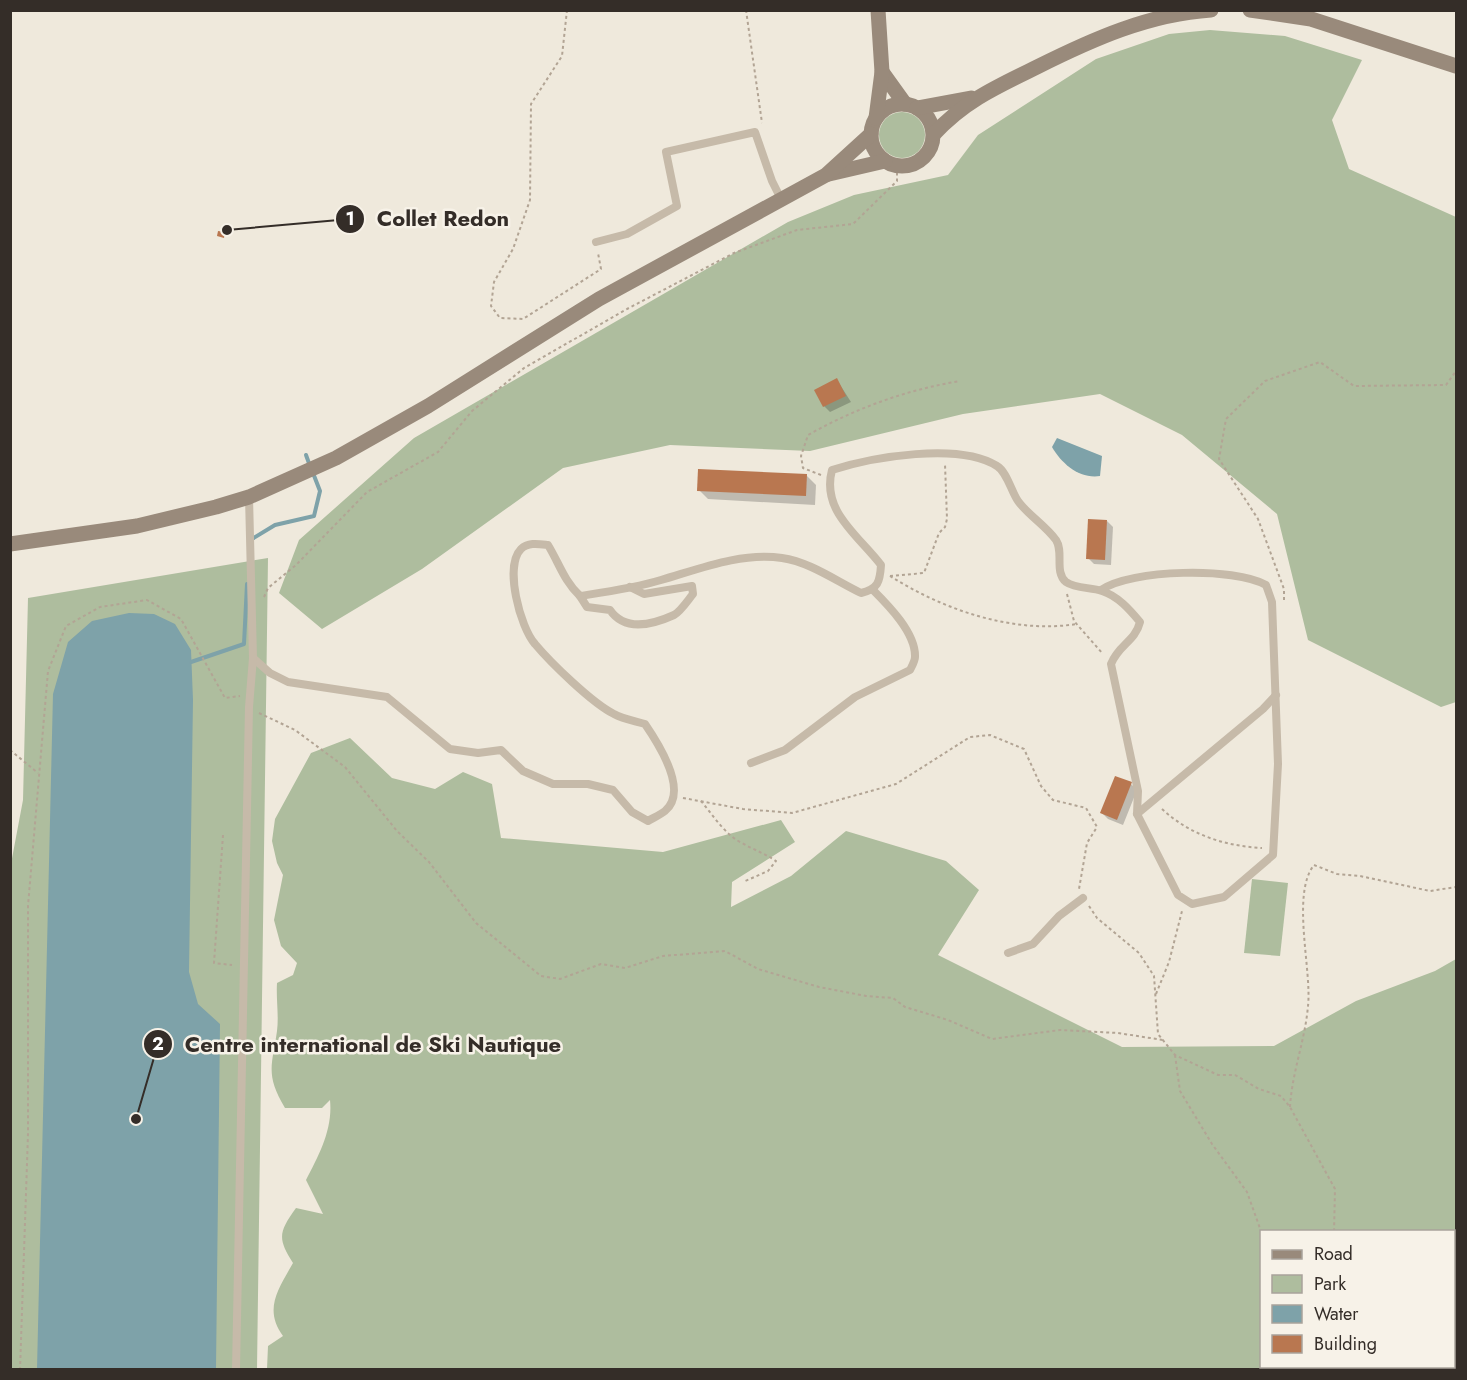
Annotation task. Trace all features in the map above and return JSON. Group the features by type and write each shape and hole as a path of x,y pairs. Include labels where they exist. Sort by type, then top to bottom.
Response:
{"main road":[{"path":"878,10 882,72 876,118 871,134 874,149 891,164"},
{"path":"934,134 974,98 1102,36 1167,17 1211,10"},
{"path":"1250,10 1311,18 1456,66"},
{"path":"826,175 891,164 913,164 923,158 931,147 934,134 930,120 911,106 882,72"},
{"path":"876,118 893,105 911,106 974,98"},
{"path":"10,544 137,526 249,497 336,458 428,406 599,299 826,175 871,134"}],"lane":[{"path":"596,242 627,234 677,206 666,152 755,132 772,181 781,199"},
{"path":"580,596 660,581 699,566 750,558 782,558 811,567 861,593 873,590 880,581 881,565 832,505 828,485 832,470 846,465 886,458 945,455 975,456 999,467 1018,502 1052,534 1060,546 1060,573 1067,582 1101,590 1126,605 1140,622 1136,636 1117,651 1112,664 1138,791 1137,814 1178,895 1192,904 1224,897 1260,869 1273,855 1274,849 1278,764 1276,695 1272,602 1266,585 1244,576 1163,572 1110,584 1101,590"},
{"path":"236,1370 249,695 253,658 249,497"},
{"path":"253,658 270,673 288,682 387,697 450,749 478,753 501,750 523,771 553,784 588,784 613,790 632,812 648,821 666,811 673,796 670,768 645,724 614,714 591,697 533,643 522,619 515,591 514,559 523,547 536,543 548,545 558,561 566,583 580,596 587,607 610,610 617,620 634,626 675,614 693,594 692,586 644,594 630,587"},
{"path":"751,763 785,750 855,697 910,670 916,657 912,642 897,614 873,590"},
{"path":"1137,814 1263,709 1276,695"},
{"path":"1008,953 1033,944 1059,916 1083,898"}],"path":[{"path":"567,10 562,56 531,104 530,200 513,249 494,282 491,306 500,318 523,319 601,269 596,242"},
{"path":"746,10 763,123 755,132"},
{"path":"263,598 268,588 296,565 367,492 438,452 472,411 524,368 627,309 734,253 797,230 853,224 897,181 891,164"},
{"path":"1284,600 1284,589 1258,519 1219,459 1226,418 1265,381 1320,362 1354,386 1446,385 1456,371"},
{"path":"830,478 803,468 801,456 808,435 843,416 889,399 926,387 960,381"},
{"path":"880,576 924,573 947,519 945,455"},
{"path":"890,576 916,592 970,615 1051,628 1077,624"},
{"path":"1067,582 1067,601 1077,624 1112,664"},
{"path":"20,1370 28,1134 28,906 48,671 66,626 100,607 147,600 181,619 225,698 249,695"},
{"path":"249,707 295,730 345,767 397,831 429,862 476,923 541,976 560,978 601,964 625,968 663,956 725,951 758,969 819,987 866,996 892,998 905,1007 948,1020 992,1039 1060,1030 1118,1033 1163,1040"},
{"path":"673,796 743,809 792,813 896,784 970,737 990,735 1024,749 1041,786 1053,800 1086,808 1097,827 1087,843 1078,892 1097,918 1139,952 1154,976 1158,1034 1175,1054 1218,1075 1235,1074 1259,1089 1281,1096 1290,1107 1335,1189 1334,1230"},
{"path":"10,750 39,774"},
{"path":"701,801 740,843 760,850 776,861 768,871 743,882"},
{"path":"1153,801 1190,831 1231,847 1274,849"},
{"path":"223,835 214,963 243,967"},
{"path":"1290,1107 1292,1079 1308,1005 1304,950 1306,875 1314,865 1337,874 1360,876 1430,891 1456,887"},
{"path":"1156,996 1169,962 1185,900"},
{"path":"1175,1054 1180,1091 1212,1144 1247,1192 1261,1230"}],"green space":[{"path":"1210,30 1285,36 1362,60 1332,120 1349,169 1456,217 1456,702 1441,707 1308,640 1277,514 1182,435 1100,394 963,414 810,451 670,445 563,468 422,569 322,629 279,593 299,540 414,438 788,222 854,195 948,175 978,135 1096,59 1169,34"},
{"path":"902,112 918,119 925,135 918,151 902,158 886,151 879,135 886,119"},
{"path":"268,558 257,1369 11,1370 10,869 23,800 28,598"},
{"path":"350,738 392,778 435,789 463,772 492,784 501,838 663,852 781,820 795,842 732,882 731,907 791,876 846,831 946,861 979,890 938,955 1122,1047 1274,1046 1356,1001 1435,971 1456,959 1456,1369 267,1369 268,1346 283,1336 274,1317 275,1299 293,1263 282,1241 283,1229 296,1208 323,1214 306,1180 327,1131 330,1111 330,1100 322,1108 285,1108 272,1078 278,1025 277,983 293,975 297,963 281,946 274,920 283,875 277,863 272,841 275,819 311,753"},
{"path":"1252,879 1288,883 1280,956 1244,953"}],"water":[{"path":"1057,438 1102,456 1100,476 1078,473 1066,464 1052,447"},
{"path":"129,613 154,614 175,624 191,650 193,700 189,972 198,1004 220,1024 216,1369 37,1369 53,694 68,642 92,621"}],"building":[{"path":"218,231 225,232 224,238 217,236"},
{"path":"837,378 846,396 823,407 814,390"},
{"path":"698,469 807,474 806,496 697,491"},
{"path":"1088,519 1107,520 1105,560 1086,559"},
{"path":"1115,776 1132,782 1117,820 1100,813"}],"waterway":[{"path":"306,455 310,466"},
{"path":"252,539 275,525 314,516 320,491 313,473"},
{"path":"191,662 244,644 247,584"}],"place":[{"name":"Collet Redon","path":"227,230"},
{"name":"Centre international de Ski Nautique","path":"136,1119"}]}
